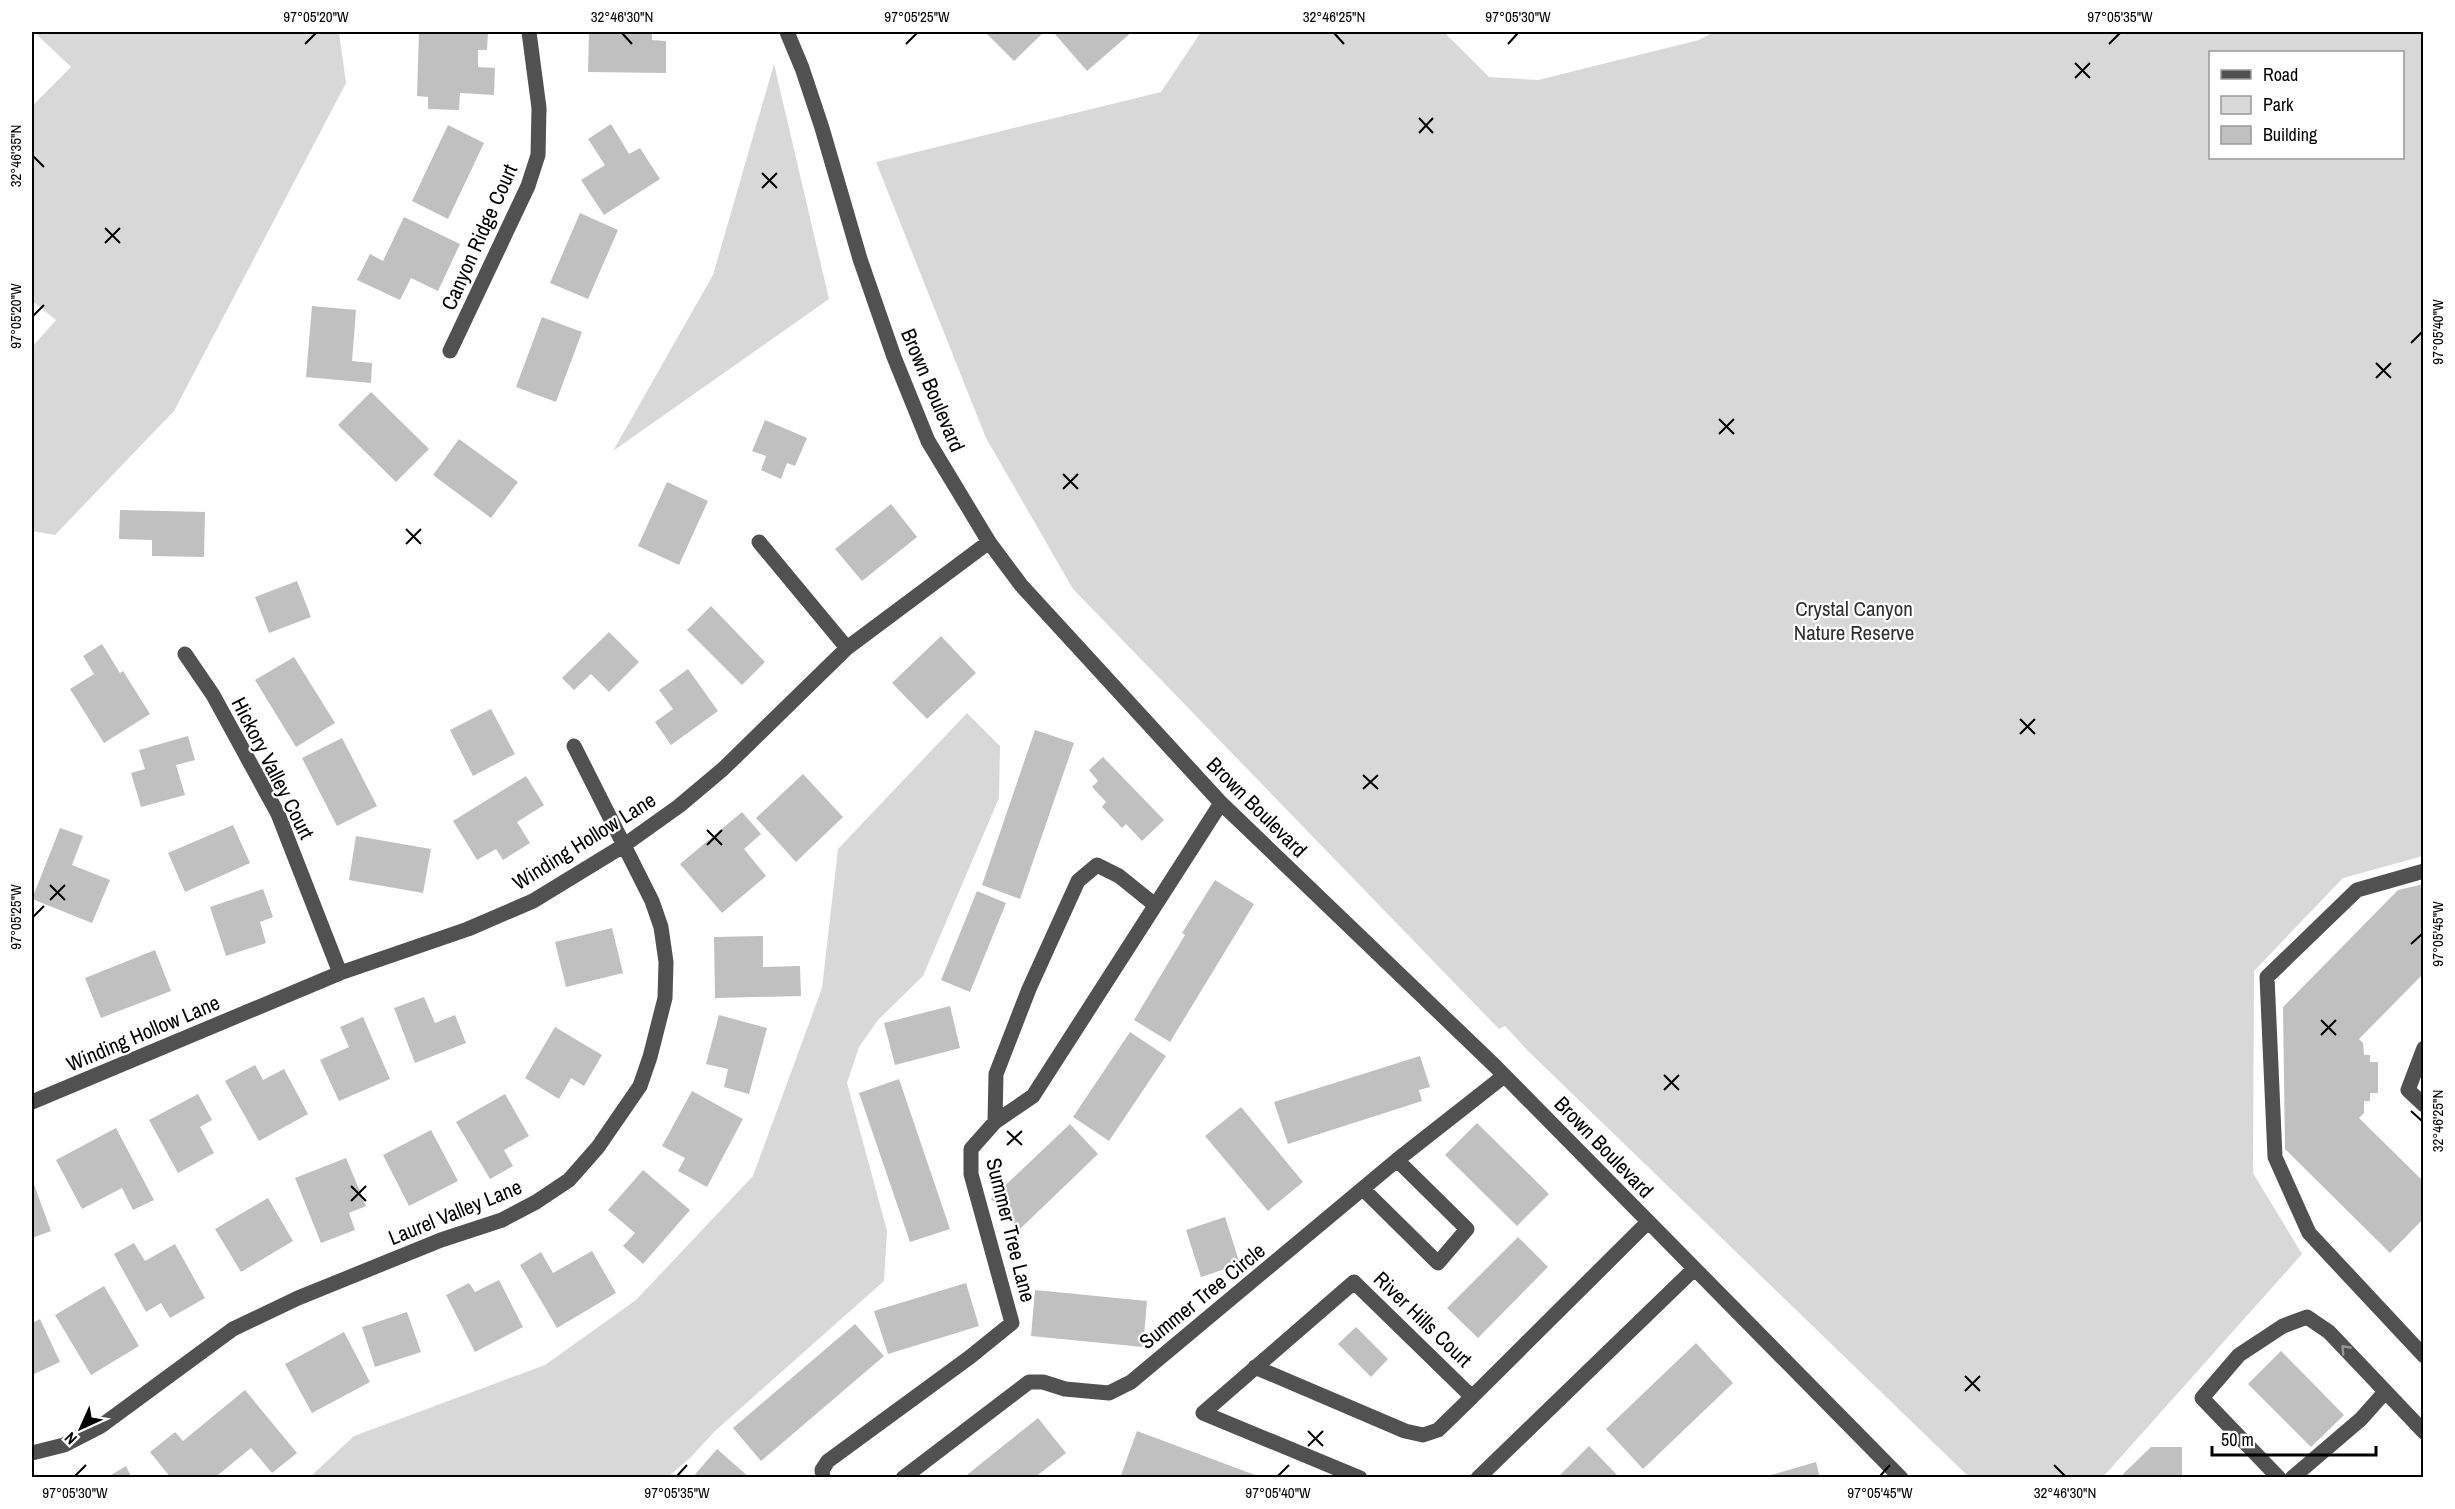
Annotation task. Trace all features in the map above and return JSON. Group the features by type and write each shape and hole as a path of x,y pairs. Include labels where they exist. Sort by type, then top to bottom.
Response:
{"street":[{"name":"Canyon Ridge Court","path":"450,351 528,186 538,155 539,108 529,32"},
{"name":"Brown Boulevard","path":"787,32 802,68 860,260 894,357 928,441 989,542 1021,585 1221,803 1504,1076 1901,1478"},
{"path":"759,542 847,648"},
{"name":"Winding Hollow Lane","path":"32,1102 340,973 468,929 533,902 623,846 679,806 723,769 847,648 989,542"},
{"name":"Hickory Valley Court","path":"185,654 213,695 278,814 340,973"},
{"name":"Laurel Valley Lane","path":"32,1453 64,1445 101,1426 233,1329 320,1289 441,1240 502,1220 536,1202 569,1180 598,1147 640,1086 650,1058 665,998 666,962 661,927 652,901 574,746"},
{"name":"Summer Tree Lane","path":"823,1478 822,1470 828,1461 970,1357 1012,1323 971,1174 971,1149 995,1122 1033,1096 1221,803"},
{"path":"995,1122 996,1074 1029,989 1078,881 1097,865 1119,876 1155,905"},
{"path":"2424,872 2357,890 2267,977 2275,1157 2309,1233 2424,1356"},
{"path":"2424,1048 2408,1090 2424,1106"},
{"name":"Summer Tree Circle","path":"903,1478 1029,1382 1043,1382 1065,1389 1109,1393 1131,1382 1364,1190 1397,1160 1504,1076"},
{"path":"1364,1190 1438,1263 1467,1229 1397,1160"},
{"name":"River Hills Court","path":"1360,1478 1203,1413 1354,1282 1472,1397 1648,1222"},
{"path":"1478,1478 1694,1269"},
{"path":"2279,1478 2202,1398 2239,1355 2283,1326 2307,1317 2329,1332 2424,1432"},
{"path":"1256,1367 1405,1431 1424,1435 1437,1430 1472,1397"},
{"path":"2292,1478 2361,1419 2385,1392"}],"green space":[{"path":"34,32 339,32 346,83 174,411 55,535 32,531 32,347 56,320 32,301 32,106 71,67"},
{"name":"Crystal Canyon Nature Reserve","path":"1201,32 1444,32 1489,77 1538,80 1699,40 1714,32 2423,32 2423,856 2343,878 2254,971 2253,1173 2302,1254 2103,1477 1969,1477 1528,1051 1505,1026 1499,1029 1073,589 986,438 876,162 1161,92"},
{"path":"774,64 829,299 613,451 713,275"},
{"path":"967,713 1000,746 999,798 923,976 878,1020 859,1047 847,1083 887,1231 884,1281 715,1431 668,1477 310,1477 354,1436 545,1365 636,1300 753,1176 822,988 838,849"}],"building":[{"path":"419,32 488,32 487,50 478,50 478,67 495,68 494,95 460,93 459,110 428,109 428,97 417,96"},
{"path":"589,32 652,32 652,40 666,41 666,73 588,72"},
{"path":"985,32 1044,32 1014,61"},
{"path":"1132,32 1087,71 1054,33"},
{"path":"611,124 629,154 640,148 660,179 604,215 581,180 605,165 588,139"},
{"path":"448,125 484,143 448,219 412,201"},
{"path":"580,213 618,230 588,299 550,283"},
{"path":"404,217 460,244 438,291 411,278 400,300 357,280 370,254 383,261"},
{"path":"312,306 356,310 352,361 372,363 371,383 306,377"},
{"path":"542,317 582,332 556,402 516,387"},
{"path":"371,392 429,449 396,482 338,425"},
{"path":"765,420 807,438 795,466 787,463 781,479 761,470 766,456 752,451"},
{"path":"459,439 518,482 491,518 433,475"},
{"path":"667,482 708,501 679,565 638,546"},
{"path":"891,504 917,537 862,581 835,549"},
{"path":"120,510 205,512 204,557 152,556 152,540 119,539"},
{"path":"297,581 311,617 269,633 255,597"},
{"path":"711,606 765,662 742,685 687,630"},
{"path":"609,632 639,662 609,692 591,674 574,690 562,678"},
{"path":"941,636 976,673 927,719 892,683"},
{"path":"102,644 120,673 123,671 150,714 104,743 70,689 94,674 83,656"},
{"path":"294,657 335,723 296,747 255,680"},
{"path":"688,669 718,711 671,745 655,722 673,709 659,690"},
{"path":"491,709 515,754 473,776 450,730"},
{"path":"1035,730 1074,743 1020,899 982,885"},
{"path":"188,736 195,760 176,765 185,795 141,807 131,773 145,769 139,750"},
{"path":"342,738 377,806 337,826 302,758"},
{"path":"1103,757 1164,820 1142,841 1126,824 1122,828 1102,807 1106,802 1092,787 1098,781 1089,770"},
{"path":"803,774 843,817 796,862 756,818"},
{"path":"526,776 544,805 517,822 530,843 503,860 496,849 477,860 453,821"},
{"path":"742,812 761,834 744,849 766,876 722,913 680,864"},
{"path":"233,825 250,863 185,892 168,853"},
{"path":"60,828 83,836 72,865 110,880 92,923 32,899"},
{"path":"356,836 431,849 423,893 349,880"},
{"path":"1215,880 1254,904 1170,1042 1134,1020 1185,935 1182,933"},
{"path":"2424,884 2424,973 2359,1039 2363,1043 2364,1055 2370,1055 2370,1062 2378,1062 2378,1093 2370,1093 2370,1101 2364,1101 2364,1113 2359,1118 2424,1182 2424,1218 2390,1253 2285,1149 2283,1007 2398,890"},
{"path":"263,889 273,917 260,922 266,943 226,956 210,907"},
{"path":"977,891 1006,903 970,992 941,980"},
{"path":"612,928 623,973 566,987 555,942"},
{"path":"763,936 763,967 800,966 801,996 715,998 714,937"},
{"path":"155,950 171,991 101,1018 85,978"},
{"path":"424,997 435,1023 455,1015 466,1043 415,1063 394,1008"},
{"path":"950,1006 960,1048 895,1065 884,1023"},
{"path":"719,1015 767,1028 749,1094 724,1087 728,1069 706,1064"},
{"path":"363,1017 390,1079 339,1101 320,1060 349,1047 340,1027"},
{"path":"555,1027 602,1055 584,1086 571,1078 559,1099 525,1078"},
{"path":"1130,1032 1166,1056 1109,1141 1073,1117"},
{"path":"1420,1056 1430,1087 1419,1090 1422,1101 1288,1144 1274,1102"},
{"path":"255,1065 263,1080 284,1069 308,1114 259,1141 225,1081"},
{"path":"899,1079 950,1229 910,1242 859,1093"},
{"path":"692,1091 743,1119 707,1187 678,1171 685,1158 662,1146"},
{"path":"198,1094 212,1120 200,1127 214,1153 178,1173 149,1120"},
{"path":"505,1094 529,1136 504,1150 513,1166 490,1179 456,1122"},
{"path":"1241,1107 1303,1182 1268,1211 1205,1136"},
{"path":"1477,1123 1549,1194 1517,1226 1445,1155"},
{"path":"1070,1124 1098,1154 1020,1229 991,1199"},
{"path":"116,1128 154,1200 133,1210 122,1188 82,1209 56,1160"},
{"path":"431,1130 458,1181 409,1206 383,1155"},
{"path":"346,1158 366,1206 349,1213 355,1230 321,1243 295,1178"},
{"path":"643,1170 690,1210 643,1264 623,1246 635,1233 608,1210"},
{"path":"32,1179 51,1231 32,1238"},
{"path":"268,1198 293,1241 241,1272 215,1229"},
{"path":"1225,1217 1240,1264 1201,1277 1186,1230"},
{"path":"1518,1237 1548,1267 1478,1338 1447,1308"},
{"path":"134,1243 145,1261 175,1244 205,1298 170,1318 161,1303 146,1312 114,1254"},
{"path":"592,1251 616,1293 557,1328 520,1265 541,1252 553,1273"},
{"path":"499,1280 523,1327 475,1352 446,1295 469,1283 475,1292"},
{"path":"966,1283 979,1326 888,1354 874,1311"},
{"path":"104,1286 139,1346 91,1375 55,1315"},
{"path":"1035,1290 1147,1301 1143,1347 1031,1336"},
{"path":"407,1312 421,1352 375,1367 362,1327"},
{"path":"40,1319 60,1362 32,1375 32,1323"},
{"path":"855,1324 884,1356 761,1461 733,1428"},
{"path":"1356,1327 1388,1359 1371,1377 1338,1344"},
{"path":"344,1332 370,1382 312,1413 285,1364"},
{"path":"1696,1343 1733,1383 1643,1469 1606,1429"},
{"path":"2281,1351 2344,1415 2311,1447 2248,1384"},
{"path":"245,1390 297,1453 272,1473 251,1448 218,1475 220,1478 171,1478 150,1452 175,1432 183,1441"},
{"path":"1038,1418 1066,1453 1034,1478 963,1478"},
{"path":"1137,1431 1255,1475 1254,1478 1120,1478"},
{"path":"1589,1446 1620,1478 1557,1478"},
{"path":"2151,1447 2182,1447 2182,1478 2123,1478 2123,1474"},
{"path":"717,1449 750,1478 692,1478"},
{"path":"1816,1462 1820,1478 1764,1478 1764,1477"},
{"path":"126,1466 132,1478 106,1478"}]}
